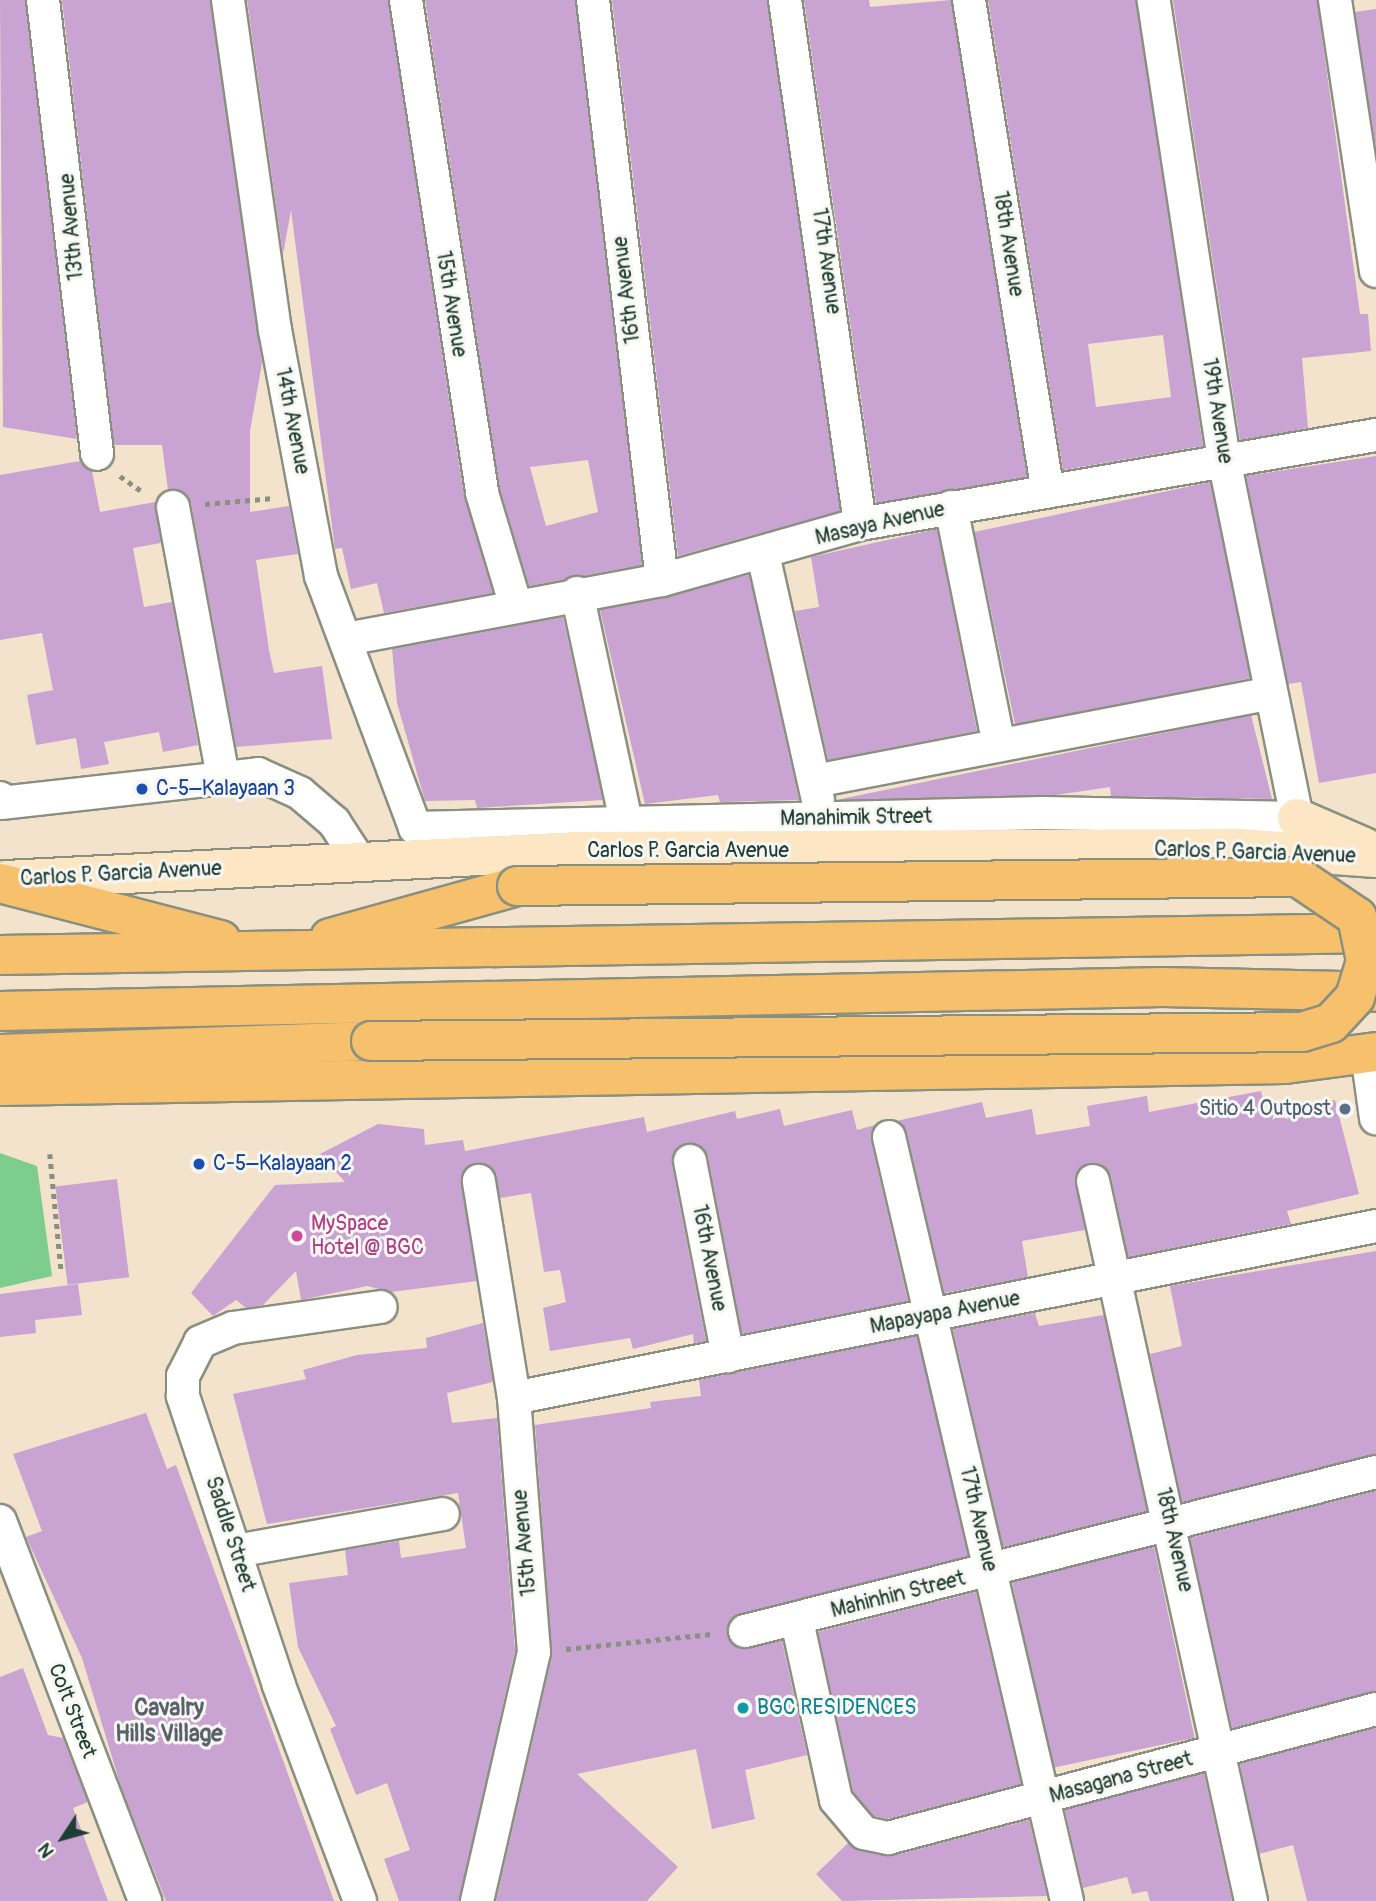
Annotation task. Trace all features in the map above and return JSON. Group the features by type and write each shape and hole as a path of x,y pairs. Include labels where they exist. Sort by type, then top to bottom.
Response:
{"main road":[{"path":"1297,818 1376,852"},
{"name":"Carlos P. Garcia Avenue","path":"0,882 578,851 1211,848 1376,858"},
{"path":"0,882 273,954 517,886 1298,877 1356,917 1366,961 1355,997 1331,1023 1302,1032 371,1041 0,1054"},
{"path":"0,954 273,954 1164,932 1376,933"},
{"path":"0,1011 1150,987 1376,992"},
{"path":"0,1086 1271,1065 1371,1052"},
{"path":"0,1066 59,1054"}],"street":[{"name":"13th Avenue","path":"43,0 97,454"},
{"name":"14th Avenue","path":"228,0 277,344 321,576 415,828"},
{"name":"15th Avenue","path":"406,0 482,493 515,603"},
{"name":"16th Avenue","path":"593,0 662,580"},
{"name":"17th Avenue","path":"785,0 860,524"},
{"name":"18th Avenue","path":"969,0 1047,488"},
{"name":"19th Avenue","path":"1154,0 1224,460 1297,818"},
{"path":"1335,0 1376,271"},
{"name":"Masaya Avenue","path":"346,639 515,603 662,580 763,554 860,524 1047,488 1376,435"},
{"path":"173,507 223,777"},
{"path":"951,507 999,745"},
{"path":"763,554 822,818"},
{"path":"577,593 626,821"},
{"path":"814,781 1271,693"},
{"path":"1,800 258,774 300,793 334,822 360,862"},
{"name":"Manahimik Street","path":"415,828 1098,812 1297,818"},
{"path":"1371,1052 1376,1118"},
{"name":"17th Avenue","path":"889,1137 1067,1901"},
{"name":"16th Avenue","path":"690,1161 728,1356"},
{"name":"15th Avenue","path":"478,1901 534,1652 514,1398 480,1181"},
{"name":"18th Avenue","path":"1093,1181 1222,1751 1251,1901"},
{"name":"Mapayapa Avenue","path":"514,1398 930,1315 1116,1281 1376,1226"},
{"name":"Saddle Street","path":"360,1901 183,1396 187,1360 200,1342 233,1328 381,1307"},
{"name":"Mahinhin Street","path":"745,1631 797,1621 1376,1472"},
{"path":"236,1551 443,1514"},
{"name":"Colt Street","path":"0,1521 145,1901"},
{"name":"Masagana Street","path":"797,1621 836,1800 864,1833 888,1838 1376,1709"}],"path":[{"path":"50,1154 61,1269"},
{"path":"534,1652 745,1631"}],"green space":[{"path":"0,1153 37,1166 52,1276 0,1288"}],"building":[{"path":"0,0 25,0 77,439 3,427"},
{"path":"62,0 210,0 262,363 250,431 250,512 289,506 298,554 256,560 269,650 274,673 322,666 332,739 236,747 191,503 180,490 168,490 162,445 114,445"},
{"path":"247,0 388,0 464,496 493,593 384,613 377,583 351,589 342,548 335,549 291,210 283,255"},
{"path":"425,0 575,0 642,565 529,586 500,489","holes":["588,460 598,512 546,526 530,467"]},
{"path":"612,0 767,0 840,511 678,556"},
{"path":"804,0 869,0 870,7 951,0 1027,477 876,503"},
{"path":"988,0 1136,0 1203,446 1063,470","holes":["1163,335 1171,397 1096,407 1088,344"]},
{"path":"1173,0 1317,0 1360,314 1368,314 1371,351 1302,358 1308,428 1240,440"},
{"path":"1376,9 1376,148 1355,12"},
{"path":"1376,456 1376,773 1319,783 1301,682 1288,684 1246,476"},
{"path":"80,461 92,471 100,512 155,502 161,543 133,548 144,607 172,602 198,745 163,752 159,732 104,742 109,764 81,769 76,738 36,745 27,695 53,690 42,633 0,640 0,475"},
{"path":"1210,482 1252,678 1016,728 974,532"},
{"path":"937,529 977,731 828,760 795,611 819,607 811,557"},
{"path":"749,575 799,800 720,802 718,795 645,804 600,610"},
{"path":"563,617 603,800 477,808 475,800 425,801 397,703 392,649"},
{"path":"1251,715 1272,799 1111,796 1110,787 1056,795 836,800"},
{"path":"1261,1091 1267,1116 1335,1100 1359,1194 1287,1211 1291,1224 1128,1257 1111,1176 1099,1164 1088,1163 1075,1176 1085,1230 1022,1241 1028,1277 944,1293 907,1133 896,1121 982,1102 986,1118 1032,1109 1036,1135 1090,1126 1087,1106 1147,1096 1149,1112"},
{"path":"780,1109 784,1126 852,1110 857,1130 875,1125 871,1141 908,1301 742,1334 708,1157 687,1143 677,1148 672,1165 706,1341 694,1343 693,1334 633,1349 630,1338 550,1351 543,1308 566,1302 560,1270 544,1272 531,1193 500,1198 494,1170 477,1163 467,1167 461,1183 477,1281 391,1292 367,1286 301,1300 296,1271 263,1305 246,1308 236,1300 213,1316 191,1293 275,1185 345,1182 320,1154 378,1124 424,1129 425,1145 463,1140 465,1151 644,1117 647,1132 735,1111 737,1119"},
{"path":"117,1179 129,1277 68,1285 55,1187"},
{"path":"1376,1251 1376,1454 1182,1502 1150,1354 1182,1346 1170,1286"},
{"path":"78,1284 82,1315 35,1320 36,1333 0,1337 0,1294"},
{"path":"1035,1313 1039,1326 1104,1315 1147,1511 1003,1547 953,1329"},
{"path":"483,1323 493,1382 447,1393 452,1423 497,1418 515,1651 459,1901 399,1901 384,1859 410,1850 387,1783 356,1795 330,1729 336,1726 298,1647 289,1583 348,1575 345,1550 399,1541 401,1558 466,1548 458,1493 267,1524 233,1394 306,1379 303,1370 357,1355 427,1348 426,1338"},
{"path":"917,1336 968,1556 732,1618 727,1635 739,1648 782,1641 807,1755 745,1770 755,1819 712,1829 696,1749 577,1774 678,1867 647,1901 496,1901 552,1656 535,1425 651,1408 650,1402 701,1396 699,1380"},
{"path":"146,1413 167,1469 176,1465 334,1901 166,1901 122,1790 82,1658 26,1537 42,1531 13,1454"},
{"path":"1376,1491 1376,1691 1232,1728 1190,1538"},
{"path":"1154,1547 1195,1738 1052,1768 1011,1577"},
{"path":"976,1592 1021,1784 887,1819 874,1816 853,1792 818,1632"},
{"path":"23,1668 48,1735 63,1738 88,1802 73,1808 108,1901 0,1901 0,1677"},
{"path":"1376,1728 1376,1901 1307,1901 1293,1845 1259,1854 1240,1764"},
{"path":"1204,1773 1232,1901 1150,1901 1147,1891 1132,1894 1127,1877 1083,1888 1065,1810"},
{"path":"1029,1820 1047,1896 842,1901 816,1874 848,1843 892,1856"}],"place":[{"name":"C-5–Kalayaan 3","path":"142,789"},
{"name":"Sitio 4 Outpost","path":"1345,1109"},
{"name":"C-5–Kalayaan 2","path":"199,1164"},
{"name":"MySpace Hotel @ BGC","path":"297,1236"},
{"name":"BGC RESIDENCES","path":"743,1708"}],"district":[{"name":"Cavalry Hills Village","path":"169,1721"}]}
